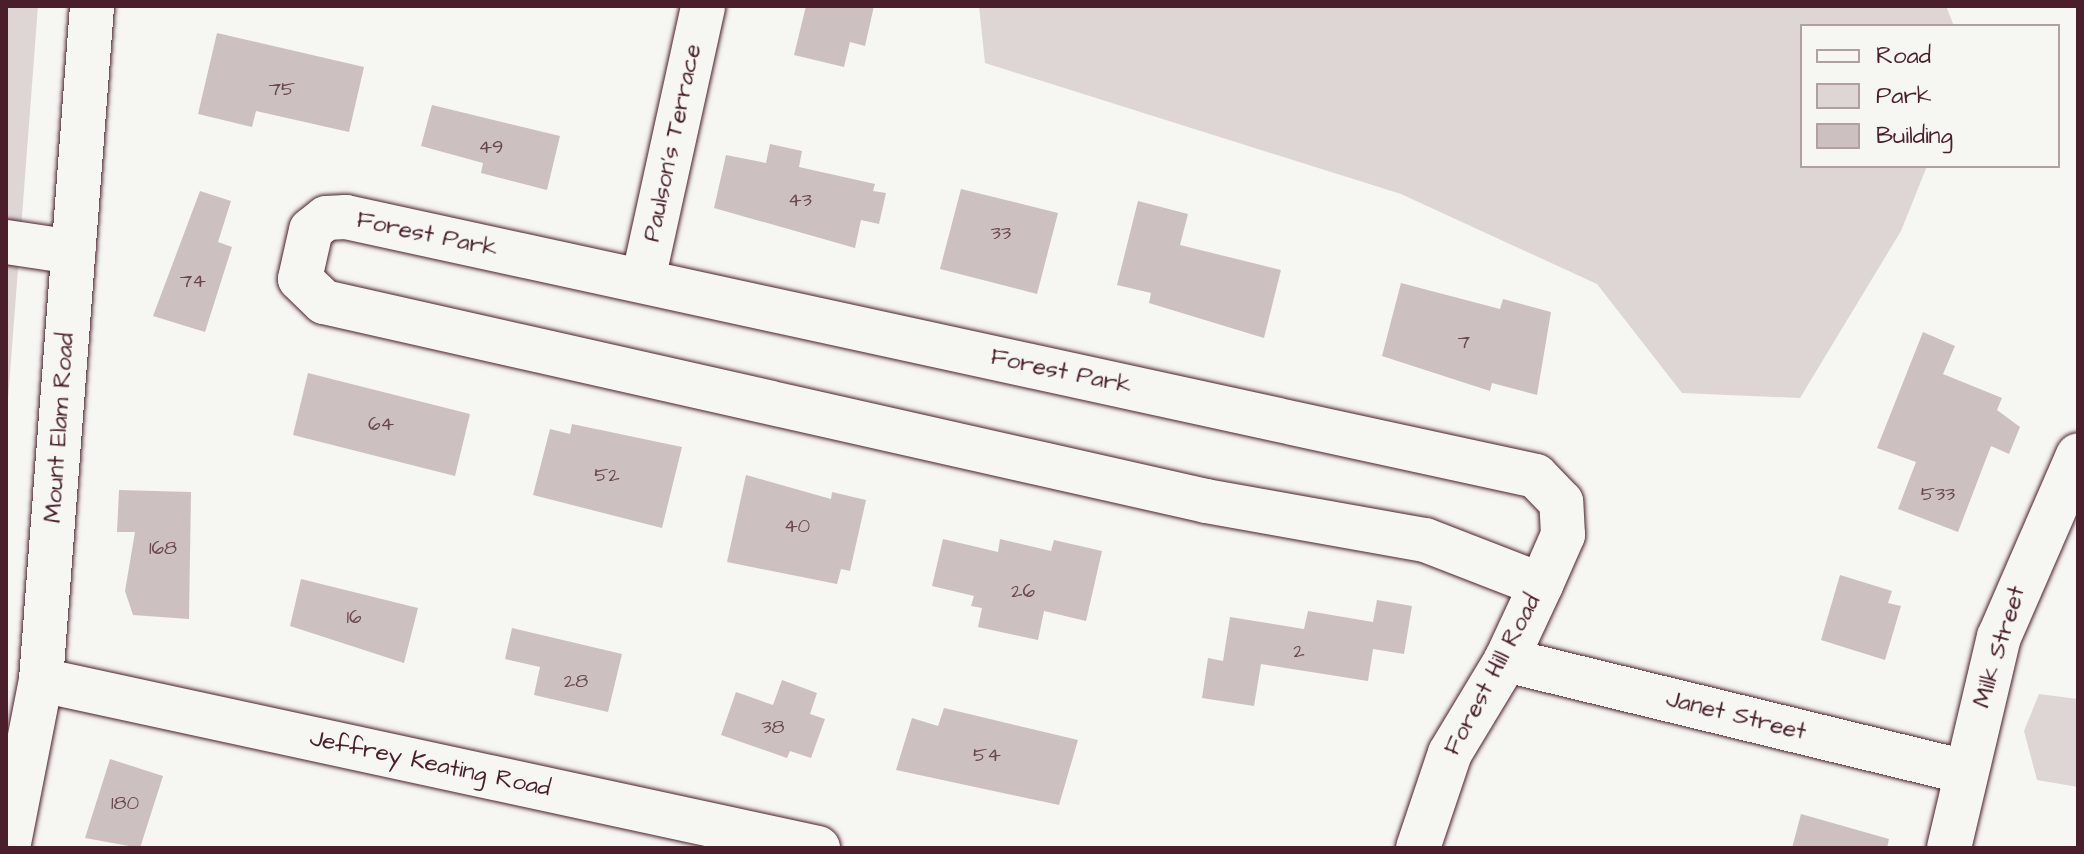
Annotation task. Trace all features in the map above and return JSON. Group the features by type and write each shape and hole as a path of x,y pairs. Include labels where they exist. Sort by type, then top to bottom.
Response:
{"street":[{"name":"Mount Elam Road","path":"8,848 41,680 92,6"},
{"name":"Paulson's Terrace","path":"643,280 703,6"},
{"name":"Forest Park","path":"1541,585 1425,540 1206,501 324,302 303,286 300,267 311,230 337,217 1483,461 1536,476 1561,502"},
{"path":"6,242 73,252"},
{"name":"Milk Street","path":"1949,848 1999,637 2078,455"},
{"name":"Forest Hill Road","path":"1418,848 1450,753 1506,660 1563,535 1561,502"},
{"name":"Janet Street","path":"1506,660 1966,772"},
{"name":"Jeffrey Keating Road","path":"41,680 818,848"}],"green space":[{"path":"6,6 38,6 6,426"},
{"path":"979,6 1946,6 1953,24 1800,24 1800,168 1926,168 1901,231 1800,398 1682,393 1597,284 1401,194 985,63"},
{"path":"2039,694 2078,699 2078,787 2037,780 2024,731"}],"building":[{"path":"806,6 874,6 865,46 850,42 844,67 794,55"},
{"path":"217,33 364,67 349,132 256,111 252,127 198,114"},
{"path":"432,105 560,136 547,190 481,173 483,163 421,146"},
{"path":"770,144 802,151 799,167 875,184 873,191 886,193 879,224 861,220 855,248 714,208 726,155 766,163"},
{"path":"961,189 1058,213 1037,294 940,269"},
{"path":"200,191 231,201 218,242 232,247 205,332 153,316"},
{"path":"1138,201 1188,214 1180,245 1281,270 1264,338 1149,303 1151,293 1117,285"},
{"path":"1401,283 1500,309 1503,299 1551,312 1537,395 1492,383 1490,391 1382,356"},
{"path":"1923,332 1955,346 1943,374 2002,398 1997,410 2020,427 2009,454 1991,446 1958,532 1898,509 1916,462 1877,448"},
{"path":"308,373 470,414 455,476 293,435"},
{"path":"572,424 682,447 662,528 533,495 550,429 570,434"},
{"path":"746,475 831,499 832,492 866,500 850,571 841,569 837,584 727,562"},
{"path":"119,490 191,492 189,619 133,615 125,591 135,532 117,532"},
{"path":"943,539 998,552 1000,539 1051,551 1054,540 1102,551 1086,621 1044,611 1038,640 978,627 982,608 971,606 974,596 932,586"},
{"path":"1840,575 1892,591 1888,603 1901,606 1885,660 1821,640"},
{"path":"301,579 418,608 404,663 290,626"},
{"path":"1377,600 1412,606 1404,654 1373,649 1368,681 1261,664 1254,706 1202,698 1208,658 1223,661 1230,617 1304,629 1308,611 1373,622"},
{"path":"512,628 622,654 608,712 534,695 540,667 505,659"},
{"path":"782,680 817,693 810,714 825,719 811,758 790,751 787,758 721,735 736,692 773,705"},
{"path":"944,708 1078,740 1059,805 896,770 912,718 938,726"},
{"path":"110,759 163,776 140,848 85,838"},
{"path":"1801,814 1889,839 1887,848 1792,848"}]}
